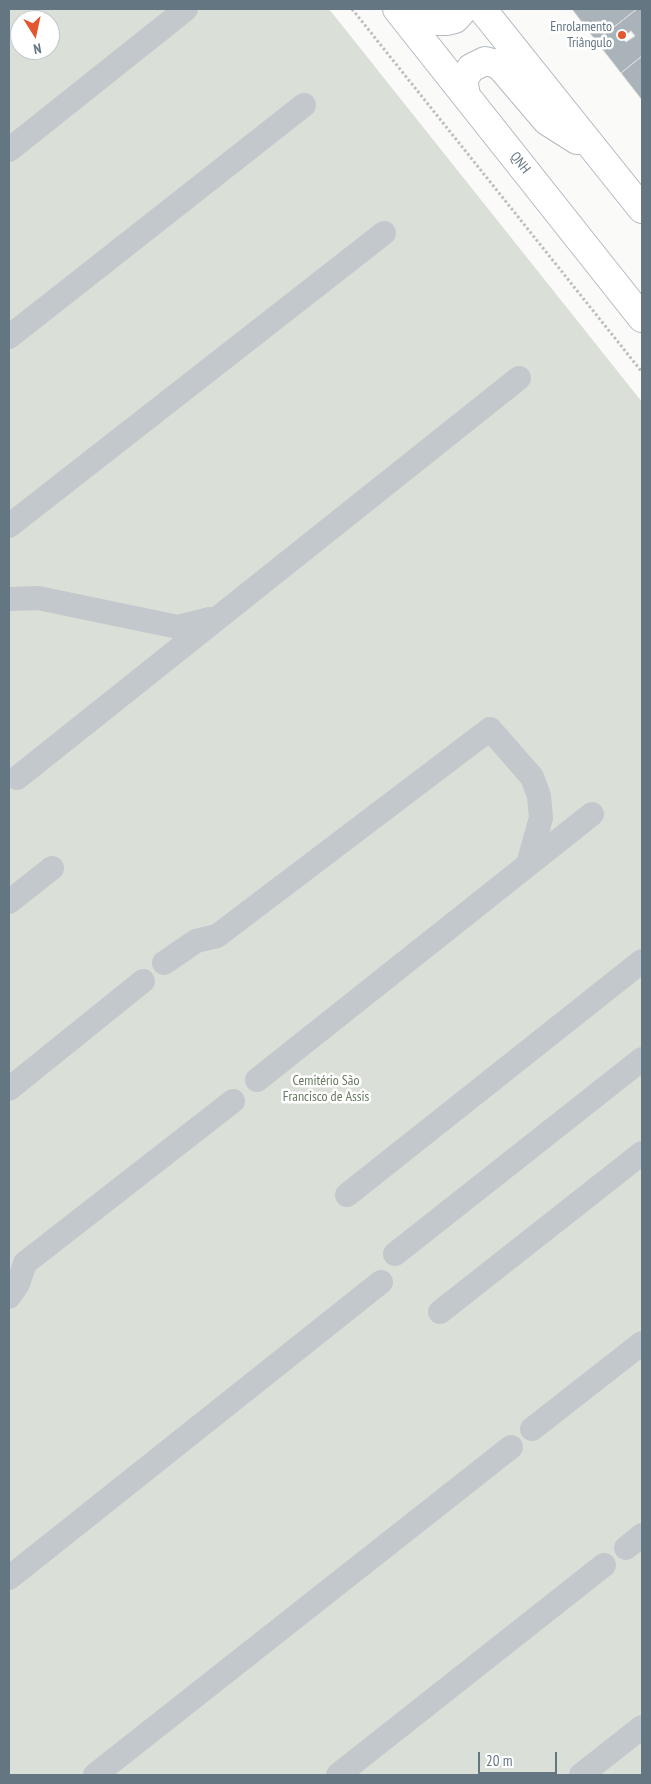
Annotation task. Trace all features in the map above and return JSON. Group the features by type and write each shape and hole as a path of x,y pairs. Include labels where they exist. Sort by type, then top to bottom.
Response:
{"street":[{"path":"9,150 186,9"},
{"name":"QNH","path":"397,9 642,318"},
{"path":"423,9 430,17 447,21 456,18 464,9"},
{"path":"482,9 642,209"},
{"path":"466,95 463,80 471,68 485,62 493,63 505,72 547,121 595,151"},
{"path":"9,337 304,105"},
{"path":"9,526 384,233"},
{"path":"17,778 519,378"},
{"path":"9,598 38,598 178,627 220,616"},
{"path":"164,963 196,941 216,936 490,728 532,777 539,796 541,818 528,864"},
{"path":"257,1080 592,814"},
{"path":"9,902 52,868"},
{"path":"347,1195 642,961"},
{"path":"9,1089 142,981"},
{"path":"395,1254 642,1059"},
{"path":"9,1297 18,1284 25,1263 233,1101"},
{"path":"440,1312 642,1153"},
{"path":"9,1578 381,1282"},
{"path":"532,1429 642,1343"},
{"path":"94,1775 511,1447"},
{"path":"338,1775 604,1565"},
{"path":"581,1775 642,1727"}],"path":[{"path":"352,9 642,372"}],"green space":[{"name":"Cemitério São Francisco de Assis","path":"9,9 329,9 642,402 642,1775 9,1775"}],"building":[{"path":"572,9 637,9 596,41"},
{"path":"637,9 642,9 642,56 621,73 596,41","holes":["631,31 635,36 626,42 622,38"]},
{"path":"642,56 642,100 621,73"}],"place":[{"name":"Enrolamento Triângulo","path":"622,35"}]}
